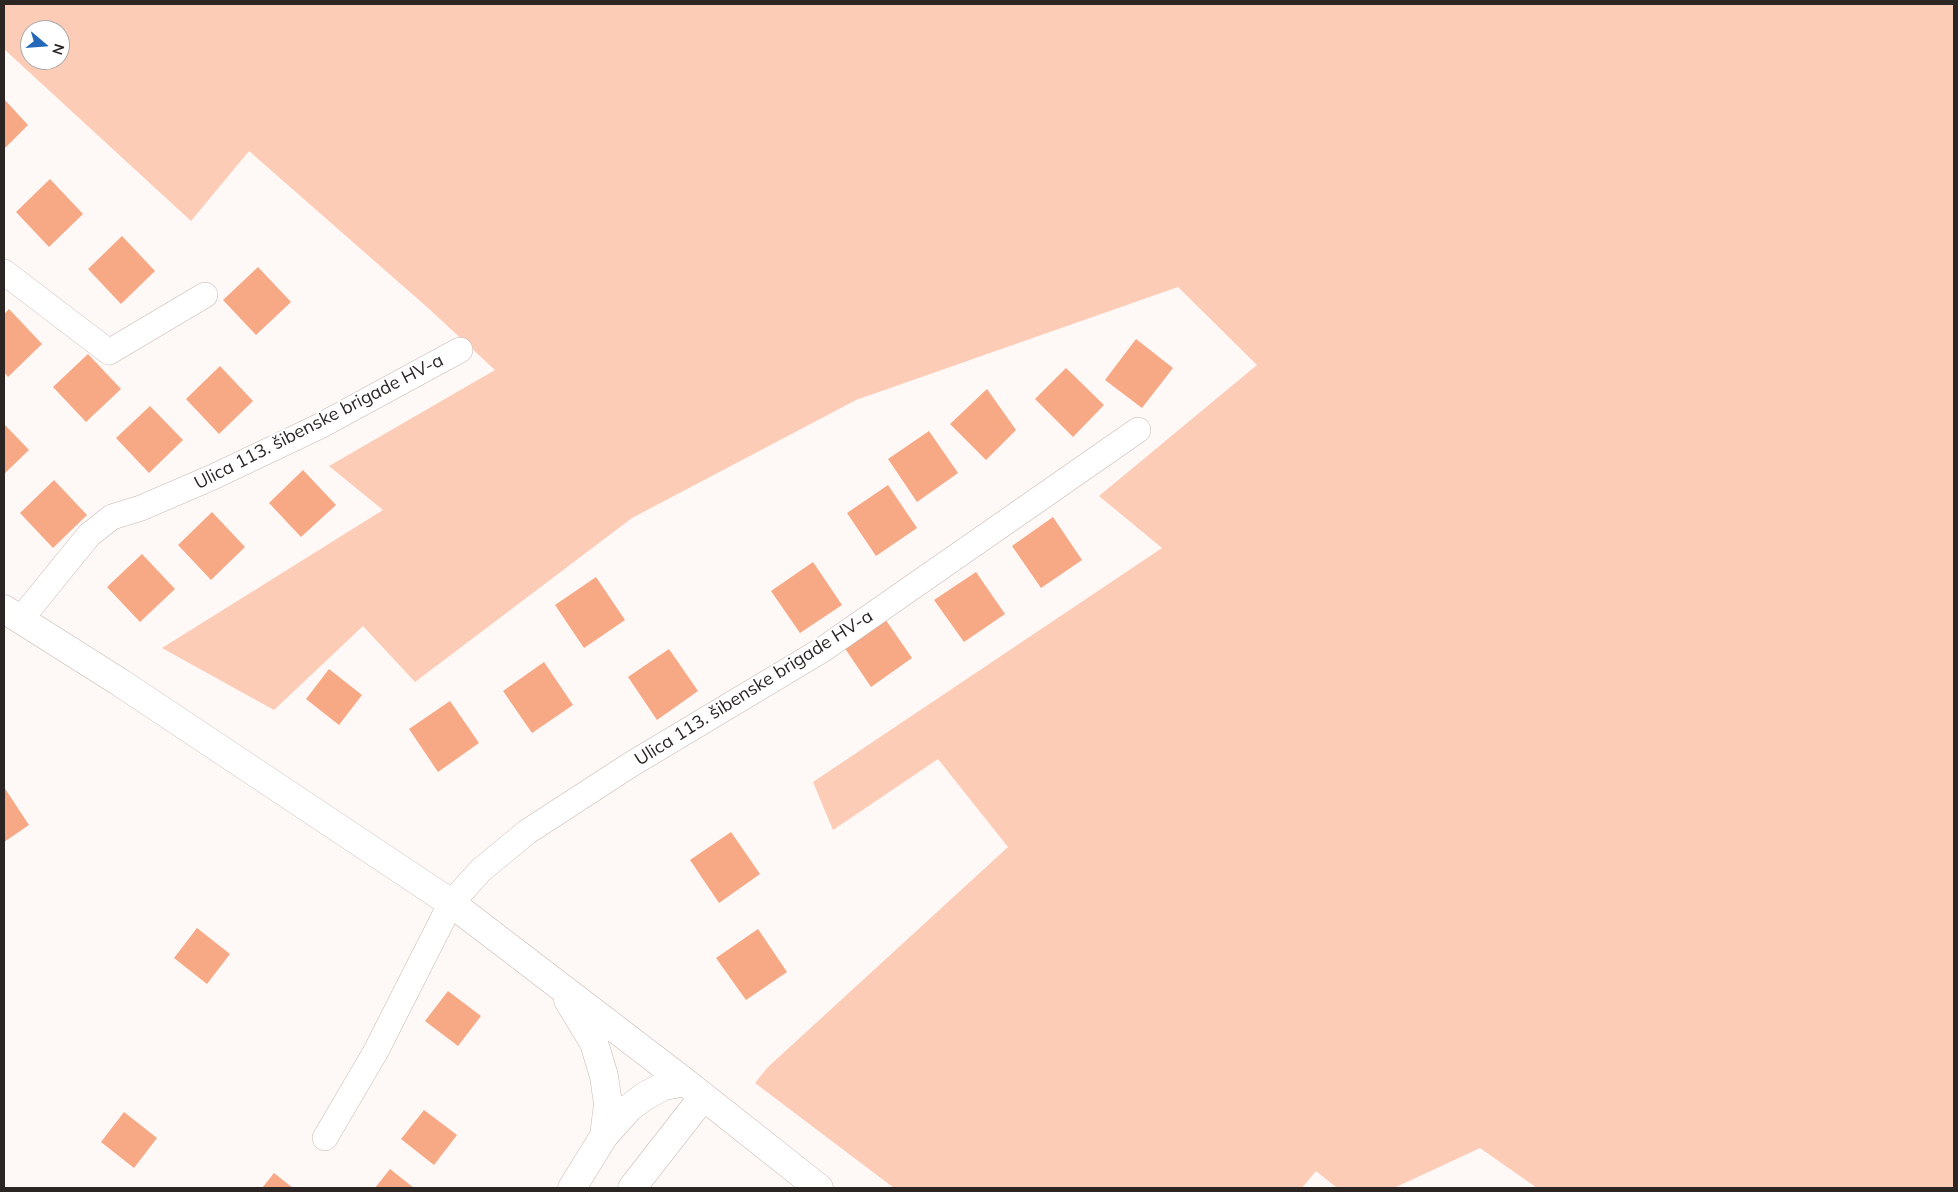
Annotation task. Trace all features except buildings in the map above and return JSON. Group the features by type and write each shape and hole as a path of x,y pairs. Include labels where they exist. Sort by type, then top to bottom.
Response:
{"main road":[{"name":"Ulica 113. šibenske brigade HV-a","path":"12,614 451,903 694,1089 819,1188"},
{"path":"558,985 594,1043 604,1076 608,1104 604,1136"},
{"path":"572,1188 604,1136 629,1108 645,1096 664,1086 694,1089 632,1188"}],"street":[{"path":"4,272 109,352 205,295"},
{"name":"Ulica 113. šibenske brigade HV-a","path":"12,614 89,535 112,517 141,508 213,478 320,426 460,350"},
{"name":"Ulica 113. šibenske brigade HV-a","path":"324,1138 376,1051 451,903 481,870 527,832 630,765 822,650 1138,430"}],"shaded area":[{"path":"4,4 1954,4 1954,1188 1537,1188 1480,1148 1394,1188 1337,1188 1316,1171 1302,1188 894,1188 755,1083 768,1067 1008,847 938,759 833,830 813,782 1162,548 1099,496 1257,365 1178,287 856,400 632,518 415,682 363,626 274,710 162,648 383,510 329,466 495,370 427,307 249,151 191,221 27,70 70,70 70,20 20,20 20,64 4,49"}]}
